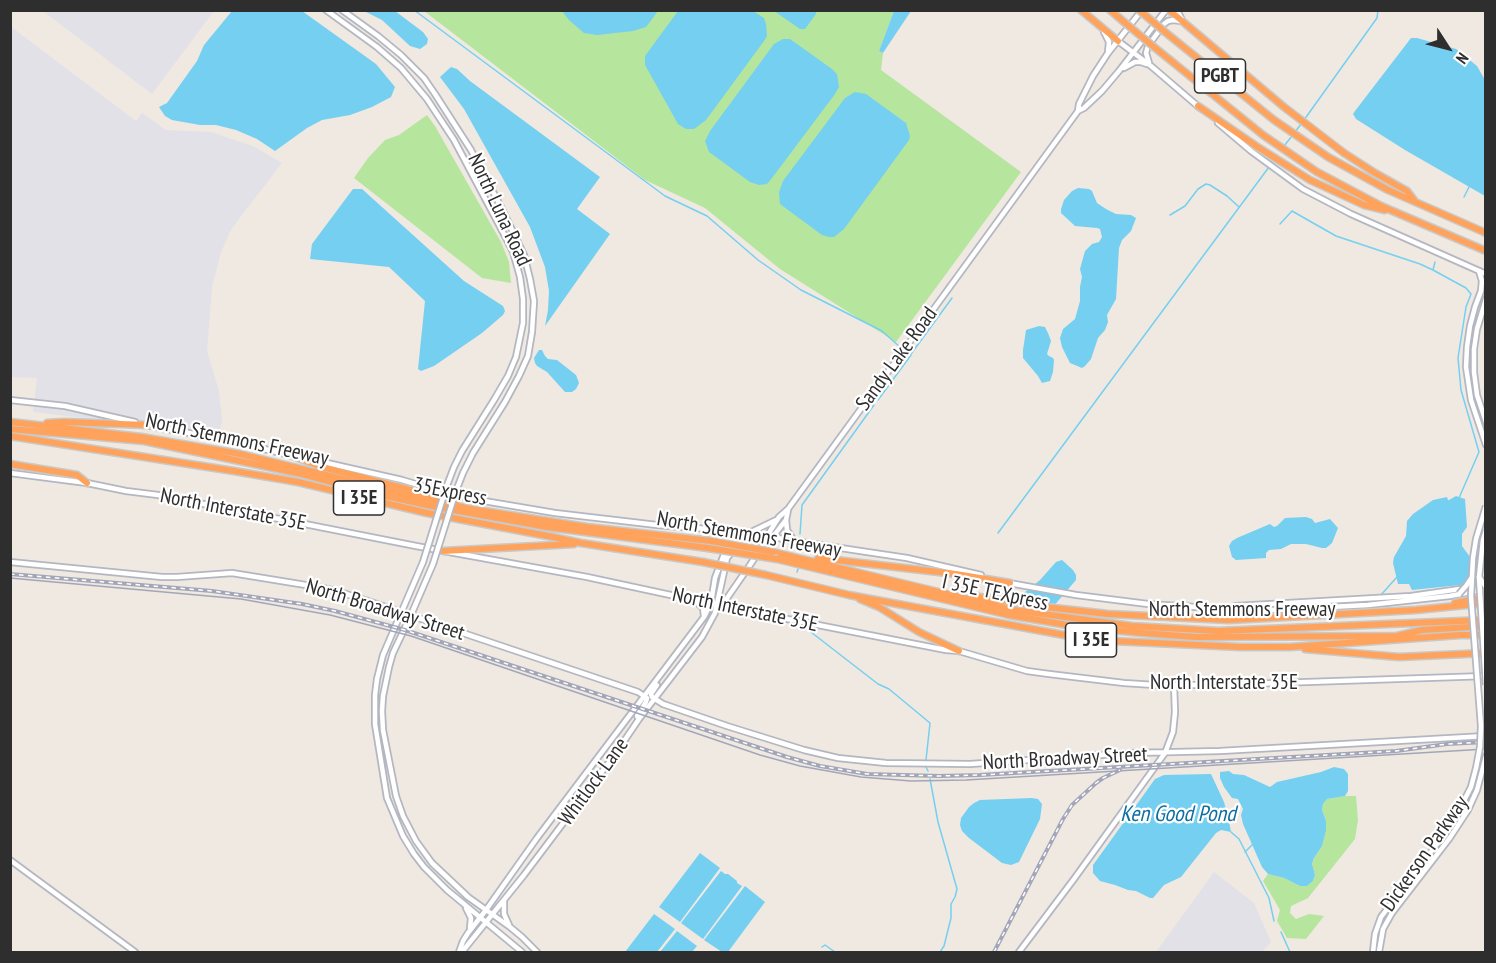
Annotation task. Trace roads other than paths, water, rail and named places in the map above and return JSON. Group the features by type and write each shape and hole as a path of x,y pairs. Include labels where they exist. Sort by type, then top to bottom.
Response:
{"highway":[{"path":"1081,10 1118,41"},
{"name":"PGBT","path":"1110,10 1263,135 1317,172 1363,197 1485,252"},
{"name":"PGBT","path":"1140,10 1274,120 1328,157 1416,203 1485,232"},
{"path":"1167,10 1284,107 1344,153 1407,191 1416,203"},
{"path":"1198,106 1253,148 1310,180 1364,205 1400,214"},
{"name":"North Stemmons Freeway","path":"10,422 35,423 141,437 240,454 471,509 587,527 711,541 773,552 779,556 1013,610 1097,622 1218,631 1485,620"},
{"path":"35,423 149,425"},
{"name":"35Express","path":"10,429 144,441 302,474 368,492 443,508 547,527 708,548"},
{"name":"North Stemmons Freeway","path":"10,436 297,482 427,513 581,543 703,562 849,595 1091,640 1290,647 1450,635 1485,635"},
{"path":"288,454 322,467 457,502 471,509"},
{"path":"10,464 77,475 87,483"},
{"path":"443,551 581,543"},
{"name":"I 35E TEXpress","path":"708,548 779,556 1009,615 1089,628 1195,637 1397,636 1422,630 1485,626"},
{"path":"779,556 798,554 956,574 1010,584"},
{"path":"943,592 1045,608 1108,614 1229,620 1416,610 1485,603"},
{"path":"849,595 879,607 919,632 959,651"},
{"path":"1416,610 1485,597"},
{"path":"1290,647 1399,657 1485,653"}],"main road":[{"name":"North Luna Road","path":"326,10 377,47 401,68 427,99 454,140 505,236 513,252 520,277 523,323 516,357 499,392 454,467 423,562 381,661 374,712 376,737 388,801 403,836 424,867 436,880 522,952"},
{"name":"North Luna Road","path":"342,10 401,55 424,78 435,93 471,150 500,205 524,255 530,279 534,301 528,356 505,402 473,453 456,490 433,564 393,654 383,696 382,711 396,796 416,841 432,863 453,884 510,927 537,952"},
{"name":"Sandy Lake Road","path":"1078,111 1079,104 1094,76 1140,10"},
{"name":"Sandy Lake Road","path":"715,604 724,601 765,543 766,536 1078,111 1102,91 1167,10"},
{"path":"1177,10 1183,22"},
{"path":"1151,66 1146,53 1148,46 1164,24 1173,20 1183,22"},
{"path":"1103,29 1109,42 1108,54"},
{"path":"1118,41 1198,106"},
{"path":"1119,71 1135,62 1151,66"},
{"path":"1253,148 1302,189 1351,214 1485,274"},
{"path":"1479,271 1482,281 1481,291 1470,326 1466,367 1470,399 1485,445"},
{"path":"1485,299 1477,329 1474,372 1477,395 1485,422"},
{"path":"10,400 65,406 221,439 490,502 555,513 773,537 907,558 1010,584 1138,603 1228,609 1234,612 1368,605 1450,596 1485,587"},
{"name":"North Interstate 35E","path":"10,473 158,495 587,577 959,651 1027,671 1124,683 1174,685 1485,676"},
{"name":"Dickerson Parkway","path":"1372,952 1381,917 1444,835 1465,800 1476,768 1481,726 1471,592 1476,539 1485,506"},
{"path":"788,509 787,530 794,541"},
{"path":"715,604 727,558 747,534 778,520"},
{"path":"765,543 773,537 786,520"},
{"path":"1485,530 1479,576 1485,685"},
{"name":"North Broadway Street","path":"10,562 162,577 232,573 340,592 638,692 644,696"},
{"path":"1479,576 1485,587"},
{"path":"1459,594 1472,577"},
{"path":"1228,609 1235,606 1411,596 1485,587"},
{"path":"690,598 703,608 704,617"},
{"name":"Whitlock Lane","path":"460,952 469,931 546,825 715,604"},
{"name":"Whitlock Lane","path":"460,952 487,923 524,875 702,637 712,620 715,604"},
{"path":"655,699 651,694 669,668 671,661"},
{"path":"1477,666 1485,665"},
{"path":"1019,952 1165,753 1173,732 1174,685"},
{"path":"639,719 637,716 646,702 644,696"},
{"name":"North Broadway Street","path":"655,699 663,704 804,750 866,762 970,764 1131,753 1243,750 1485,736"},
{"path":"374,712 382,711"},
{"name":"Dickerson Parkway","path":"1379,952 1381,936 1392,913 1449,839 1468,810 1477,790 1485,756"},
{"path":"10,860 135,952"},
{"path":"424,867 432,863"},
{"path":"504,899 504,914 510,927"},
{"path":"463,903 470,915 469,931"},
{"path":"1375,934 1381,936"}],"water":[{"path":"232,11 302,11 376,64 395,87 391,97 350,115 322,120 275,151 257,139 236,130 216,125 200,125 172,120 165,116 159,107 167,103 197,61 204,45"},
{"path":"364,11 395,11 423,32 428,39 427,44 420,49 410,46 382,20"},
{"path":"562,11 658,11 646,27 633,31 597,35 584,33"},
{"path":"678,11 753,11 764,18 766,24 767,36 764,41 706,120 694,129 686,129 678,124 645,65 645,56"},
{"path":"774,11 816,11 816,14 805,29 800,29"},
{"path":"894,11 911,11 883,53 879,51"},
{"path":"1411,38 1456,49 1477,66 1485,80 1485,196 1405,150 1356,119 1353,114"},
{"path":"783,39 790,39 832,69 837,74 839,87 772,178 767,184 759,185 750,182 709,152 705,141 774,44"},
{"path":"451,67 457,69 600,177 577,209 610,234 545,326 549,291 545,267 530,227 464,109 440,77"},
{"path":"855,92 866,94 906,123 910,136 844,229 834,237 829,237 822,235 780,204 779,192 783,181 845,98"},
{"path":"1078,188 1092,191 1097,203 1106,209 1116,214 1131,215 1136,218 1131,231 1122,240 1119,248 1116,299 1107,315 1108,322 1098,338 1091,359 1082,368 1070,363 1060,338 1063,329 1075,319 1080,301 1082,277 1080,269 1085,251 1092,244 1099,242 1102,237 1100,229 1075,226 1061,213 1064,200"},
{"path":"353,189 362,189 464,281 503,306 505,311 503,315 482,333 434,366 421,371 418,369 425,301 389,267 310,259 312,244"},
{"path":"1039,326 1045,327 1048,333 1051,341 1047,354 1054,360 1050,381 1042,383 1023,358 1026,330"},
{"path":"539,350 542,350 548,359 557,360 576,375 579,383 576,389 572,392 565,392 547,372 537,366 534,358"},
{"path":"1456,496 1465,499 1467,527 1462,534 1462,546 1472,563 1470,584 1412,590 1409,584 1398,584 1393,563 1406,536 1407,521 1433,500 1447,497 1449,500"},
{"path":"1306,517 1315,523 1330,519 1338,528 1332,543 1326,548 1291,544 1281,549 1269,550 1266,558 1236,560 1232,557 1229,546 1237,538 1270,524 1277,526 1285,518"},
{"path":"1062,560 1073,570 1076,580 1052,608 1042,617 1010,609 1014,601 1040,580 1056,562"},
{"name":"Ken Good Pond","path":"1334,767 1344,769 1348,774 1348,791 1345,796 1327,799 1323,804 1326,830 1322,846 1312,864 1315,875 1313,881 1307,886 1300,886 1284,878 1268,874 1262,867 1243,824 1241,815 1243,809 1238,799 1232,798 1224,787 1220,772 1229,771 1233,774 1244,775 1270,787 1277,782"},
{"name":"Ken Good Pond","path":"1211,774 1224,802 1231,832 1221,830 1216,833 1181,877 1164,885 1153,898 1100,881 1093,873 1093,865 1155,779 1164,775"},
{"path":"1038,799 1042,804 1040,819 1019,862 1011,865 1002,863 962,831 961,818 969,807 980,800"},
{"path":"700,853 720,868 680,922 659,907"},
{"path":"721,871 742,886 703,939 681,923"},
{"path":"745,886 765,902 728,952 722,952 704,940"},
{"path":"654,914 675,929 657,952 625,952"},
{"path":"677,931 697,946 692,952 660,952"}],"waterway":[{"path":"414,10 665,196 707,216 758,260 801,290 882,331 900,347"},
{"path":"1304,120 1377,18 1378,10"},
{"path":"1295,132 1301,124"},
{"path":"1284,146 1292,136"},
{"path":"998,533 1269,167"},
{"path":"1170,215 1185,206 1198,189 1206,184 1227,196 1239,207"},
{"path":"1464,197 1469,187"},
{"path":"1280,224 1292,211 1336,236 1433,270"},
{"path":"1435,262 1433,270 1466,288 1471,294 1466,307 1458,358 1461,390 1479,452 1459,498"},
{"path":"910,354 952,298"},
{"path":"878,400 911,355"},
{"path":"800,534 802,505 874,405"},
{"path":"1380,596 1397,577"},
{"path":"807,626 807,629 878,684 889,689 930,723 926,760"},
{"path":"926,767 928,771"},
{"path":"930,779 938,822 957,889 951,904 951,918 944,946 940,952"},
{"path":"1231,832 1239,839 1269,898 1274,921"},
{"path":"1245,852 1253,844"},
{"path":"1281,932 1290,952"},
{"path":"822,947 825,945 835,952"}],"tram line":[{"path":"10,578 241,599 330,615 411,636 760,755 800,766 861,777 911,781 966,780 1486,749"}],"railway":[{"path":"10,574 212,591 335,611 405,630 787,757 820,766 867,774 980,775 1396,751 1447,744 1486,742"},
{"path":"994,952 1072,805 1096,783 1120,770"}]}
